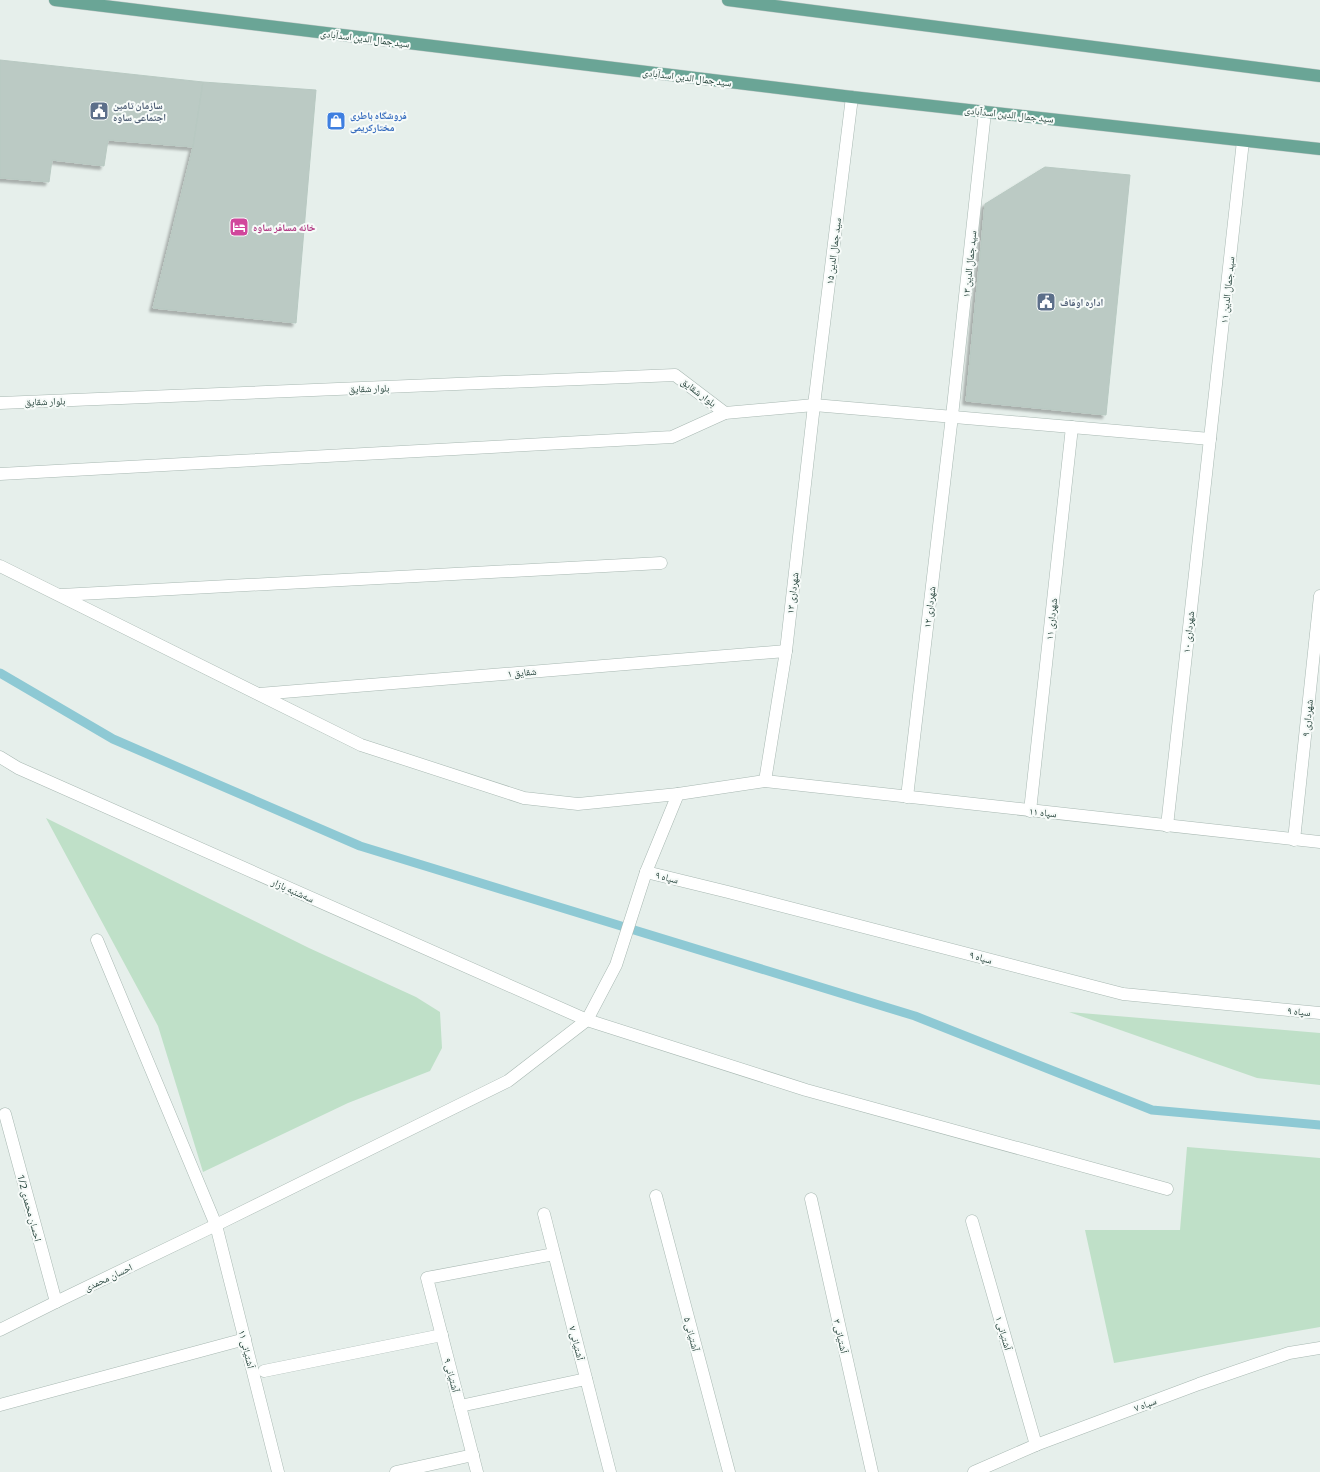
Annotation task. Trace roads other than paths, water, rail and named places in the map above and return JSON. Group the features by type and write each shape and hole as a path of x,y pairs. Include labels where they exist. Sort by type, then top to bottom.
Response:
{"main road":[{"name":"سید جمال الدین اسدآبادی","path":"55,0 852,97 1320,149"},
{"path":"728,0 1320,76"}],"street":[{"name":"سید جمال الدین ۱۵","path":"814,405 852,97"},
{"name":"سید جمال الدین ۱۳","path":"952,416 985,112"},
{"name":"سید جمال الدین ۱۱","path":"1210,439 1243,141"},
{"name":"بلوار شقایق","path":"0,403 675,374 725,413"},
{"name":"بلوار شقایق","path":"0,474 672,437 725,413 814,405 1210,439"},
{"name":"شهرداری ۱۳","path":"765,781 786,651 814,405"},
{"name":"شهرداری ۱۲","path":"907,797 952,416"},
{"name":"شهرداری ۱۱","path":"1030,811 1072,427"},
{"name":"شهرداری ۱۰","path":"1167,826 1210,439"},
{"path":"60,595 661,563"},
{"name":"سپاه ۱۱","path":"0,566 361,745 524,798 578,804 678,794 765,781 1320,842"},
{"name":"شهرداری ۹","path":"1294,840 1320,596"},
{"name":"شقایق ۱","path":"258,694 786,651"},
{"name":"سه‌شنبه بازار","path":"0,757 18,768 587,1020 806,1090 1167,1189"},
{"path":"587,1020 616,965 646,872 678,794"},
{"name":"سپاه ۹","path":"646,872 1124,994 1320,1013"},
{"name":"آشتیانی ۱۱","path":"97,940 216,1225 278,1472"},
{"name":"احسان محمدی","path":"0,1330 508,1081 587,1020"},
{"name":"احسان محمدی 1/2","path":"5,1114 56,1302"},
{"name":"آشتیانی ۵","path":"656,1196 729,1472"},
{"name":"آشتیانی ۳","path":"811,1199 872,1472"},
{"name":"آشتیانی ۷","path":"544,1214 610,1472"},
{"name":"آشتیانی ۱","path":"972,1221 1036,1445"},
{"name":"آشتیانی ۹","path":"478,1472 427,1278 554,1254"},
{"path":"264,1371 442,1335"},
{"path":"0,1405 245,1339"},
{"name":"سپاه ۷","path":"974,1472 1036,1445 1199,1384 1289,1353 1320,1348"},
{"path":"460,1406 586,1379"},
{"path":"396,1472 473,1455"}],"waterway":[{"path":"0,673 113,739 360,846 915,1016 1152,1110 1320,1125"}],"place":[{"name":"سازمان تامین اجتماعی ساوه","path":"99,111"},
{"name":"فروشگاه باطری مختارکریمی","path":"336,121"},
{"name":"خانه مسافر ساوه","path":"239,227"},
{"name":"اداره اوقاف","path":"1046,302"}]}
